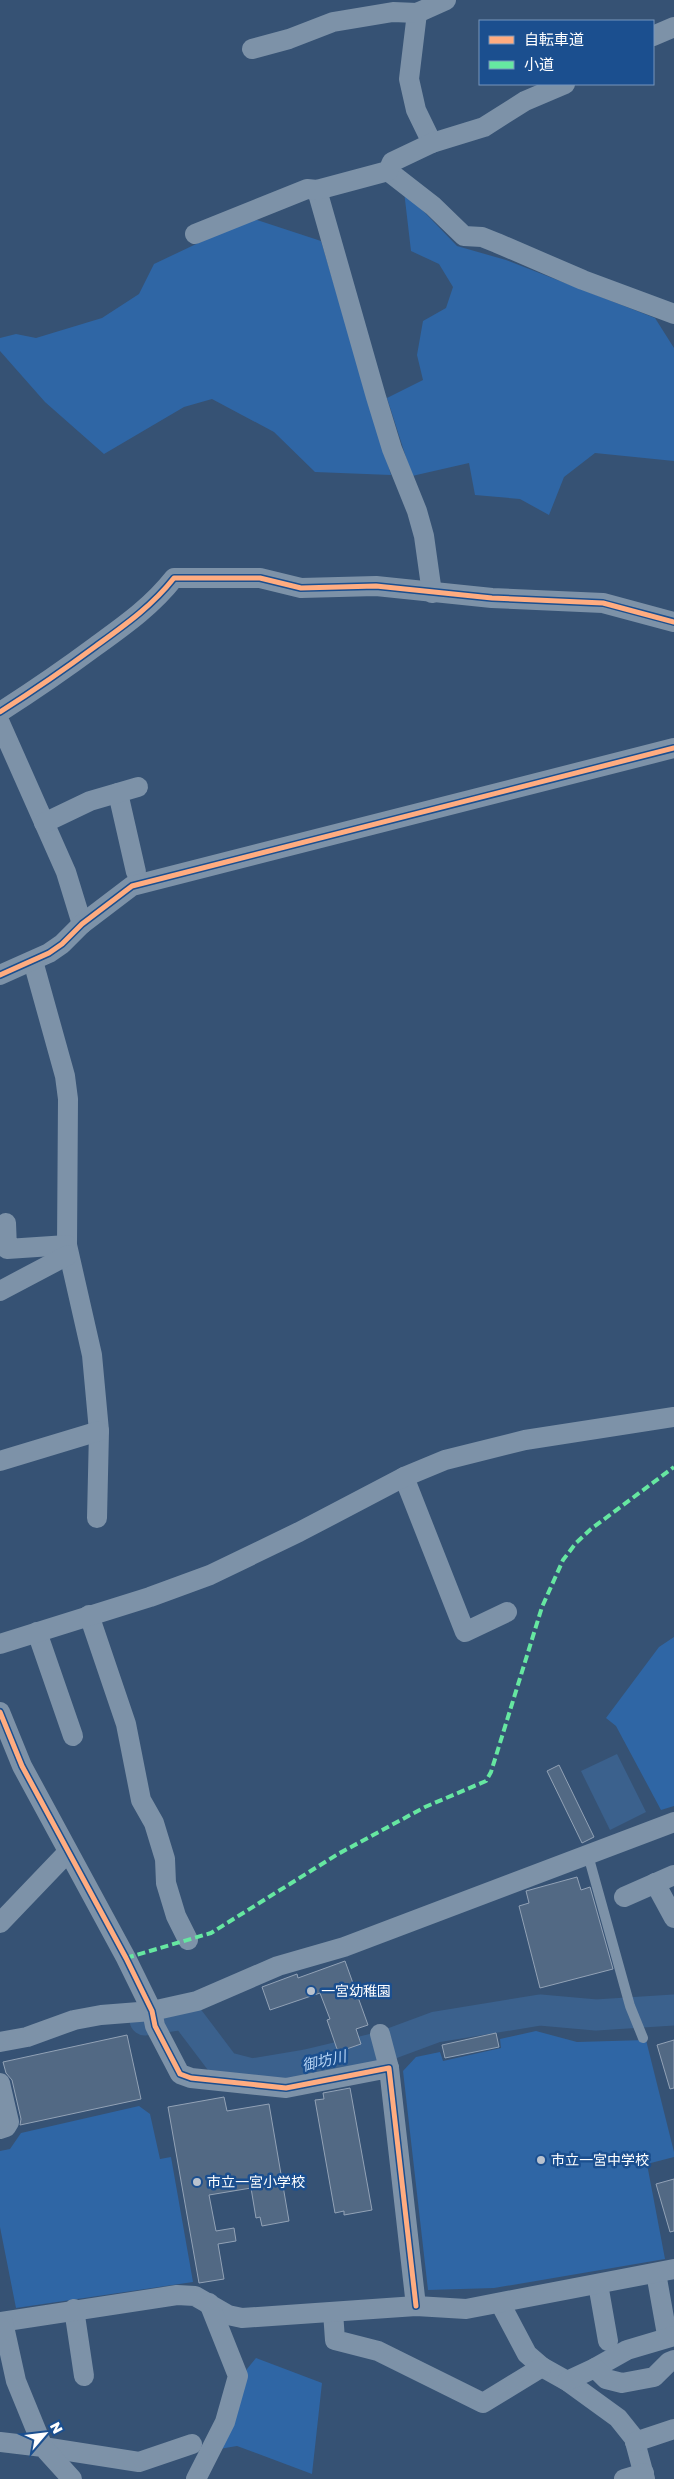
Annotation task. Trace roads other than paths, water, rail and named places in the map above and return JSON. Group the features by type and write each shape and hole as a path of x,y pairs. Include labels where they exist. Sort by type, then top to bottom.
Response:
{"street":[{"path":"252,49 289,39 333,22 393,12 416,13 446,0"},
{"path":"416,13 409,79 416,110 432,143"},
{"path":"654,36 674,27"},
{"path":"388,171 392,162 432,143 484,127 525,101 563,85"},
{"path":"195,234 307,188 317,190 388,171"},
{"path":"388,171 433,206 464,236 482,238 497,243 583,280 674,314"},
{"path":"317,190 392,449 417,511 424,536 432,592"},
{"path":"0,712 48,682 140,615 174,578 260,578 301,588 376,586 432,592 603,603 674,622"},
{"path":"0,722 66,872 82,924"},
{"path":"0,975 33,961 62,944 82,924 132,886 674,748"},
{"path":"44,823 90,801 138,787"},
{"path":"118,793 136,872"},
{"path":"33,961 65,1076 68,1098 68,1250 92,1355 99,1431 98,1518"},
{"path":"6,1223 7,1249 68,1250"},
{"path":"0,1291 68,1250"},
{"path":"0,1644 210,1575 299,1532 404,1477 445,1460 525,1440 674,1417"},
{"path":"0,1461 99,1431"},
{"path":"404,1477 465,1632 507,1612"},
{"path":"89,1615 126,1724 134,1773 141,1800 154,1823 165,1859 166,1883 176,1916 188,1940"},
{"path":"37,1632 74,1736"},
{"path":"0,1712 22,1766 126,1958 180,2074 191,2078 286,2088 388,2062"},
{"path":"0,2042 27,2036 74,2020 101,2015 153,2017 197,2001 278,1966 344,1947 590,1861 674,1822"},
{"path":"0,1923 68,1852"},
{"path":"624,1897 674,1875"},
{"path":"655,1883 674,1918"},
{"path":"380,2034 388,2062 416,2306"},
{"path":"0,2083 9,2122 0,2129"},
{"path":"63,2477 43,2447 16,2381 1,2322 177,2295 195,2296 228,2315 242,2318 416,2306 466,2309 665,2271 670,2333 627,2350 567,2381"},
{"path":"598,2284 608,2342"},
{"path":"196,2479 224,2422 238,2376 209,2303"},
{"path":"500,2303 527,2354 542,2367 567,2381 618,2418 635,2442 644,2476 624,2479"},
{"path":"74,2310 84,2376"},
{"path":"333,2312 335,2340 378,2351 483,2403 542,2367"},
{"path":"595,2368 606,2379 622,2382 654,2377 669,2362 674,2360"},
{"path":"635,2442 674,2429"},
{"path":"0,2442 139,2462 192,2444"}],"lane":[{"path":"590,1861 630,2006 643,2038"}],"waterway":[{"name":"御坊川","path":"145,2020 185,2014 225,2067 252,2074 306,2065 382,2047 436,2027 540,2010 596,2015 674,2010"}],"place":[{"name":"一宮幼稚園","path":"311,1991"},
{"name":"市立一宮中学校","path":"541,2160"},
{"name":"市立一宮小学校","path":"197,2182"}]}
